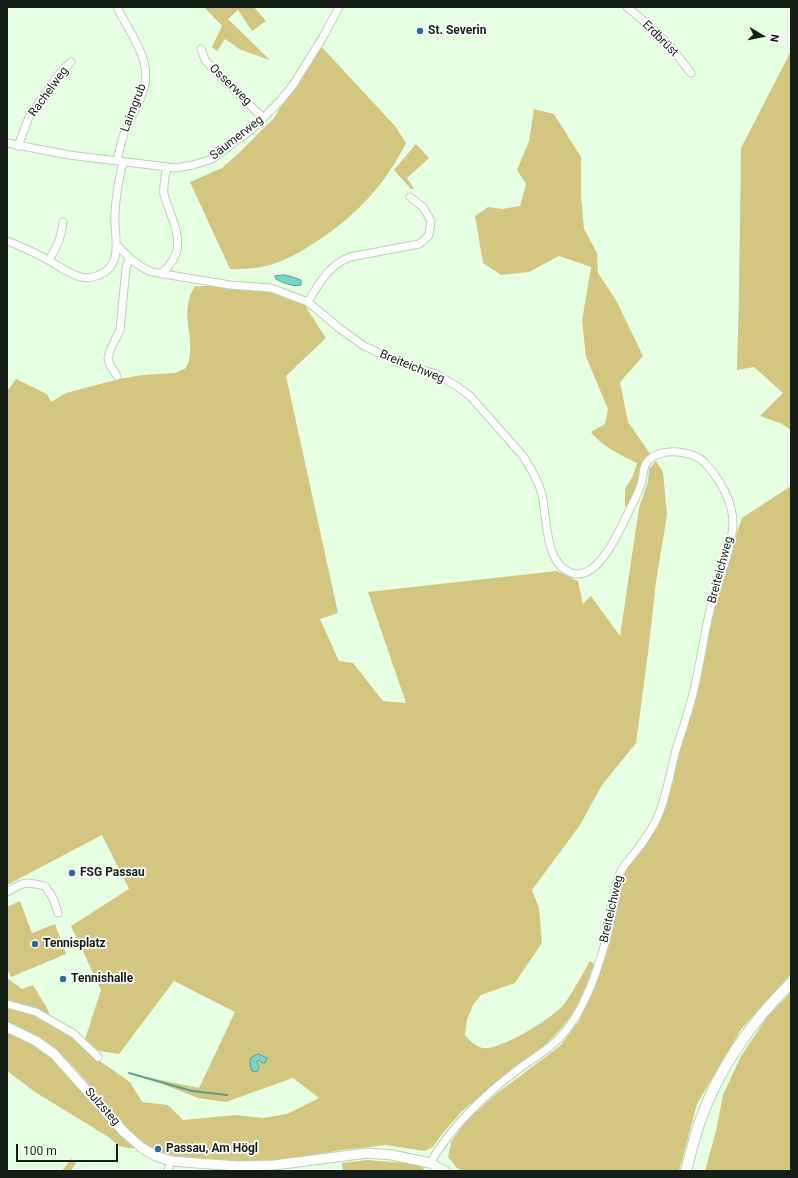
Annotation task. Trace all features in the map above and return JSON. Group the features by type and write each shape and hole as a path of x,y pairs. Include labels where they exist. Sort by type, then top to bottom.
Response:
{"main road":[{"path":"686,1171 700,1122 719,1078 752,1026 791,983"}],"street":[{"name":"Säumerweg","path":"7,143 69,155 176,168 192,166 212,159 264,118 281,100 293,85 323,37 339,7"},
{"name":"Erdbrüst","path":"627,7 651,27 670,46 691,73"},
{"name":"Laimgrub","path":"117,245 114,225 124,134 145,87 146,74 145,63 141,53 119,9"},
{"name":"Osserweg","path":"202,49 205,60 264,118"},
{"name":"Rachelweg","path":"18,146 29,117 59,74 71,62"},
{"path":"161,274 174,259 179,245 175,226 164,194 166,167"},
{"path":"308,302 327,273 343,260 350,257 419,244 429,235 431,221 423,208 410,198"},
{"path":"49,260 57,247 63,229 63,222"},
{"path":"7,241 49,260 68,272 82,277 94,277 104,272 112,265 116,255 117,245"},
{"name":"Breiteichweg","path":"117,245 129,259 142,268 152,272 230,285 270,288 308,302 339,328 364,346 403,364 436,374 458,387 470,396 530,467 537,481 544,504 549,542 553,554 561,566 570,572 584,573 593,568 610,548 641,487 644,467 647,462 658,454 676,452 691,454 699,457 718,481 725,493 732,514 733,524 730,542 711,606 692,700 676,750 664,801 658,817 636,851 621,869 616,886 611,919 585,1000 575,1018 561,1037 550,1048 519,1069 488,1095 440,1146 430,1163"},
{"path":"117,376 110,365 108,358 110,350 120,330 126,268 129,259"},
{"path":"7,892 22,883 34,883 45,886 53,898 58,913"},
{"path":"7,1004 36,1012 74,1034 98,1057"},
{"name":"Sulzsteg","path":"7,1027 36,1041 54,1054 124,1132 142,1148 156,1156 171,1161 237,1166 275,1165 367,1154 392,1155 430,1163 445,1171"},
{"path":"168,1171 171,1161"}],"shaded area":[{"path":"204,7 254,7 266,21 252,31 238,10 228,19 270,60 241,50 225,39 217,51 212,47 222,26"},
{"path":"319,44 395,126 406,143 388,174 366,201 354,213 326,235 296,254 275,263 255,268 230,269 190,182 222,168 273,119"},
{"path":"791,51 791,430 782,424 760,416 783,393 754,367 737,370 741,148"},
{"path":"534,109 554,114 581,157 581,195 584,229 597,253 598,273 616,300 643,356 620,382 628,422 651,455 640,484 628,509 625,506 625,489 633,476 637,463 618,454 606,446 591,432 605,424 608,409 586,357 582,321 591,267 559,256 529,272 501,275 483,263 475,216 488,207 502,209 520,206 526,184 517,170 529,141"},
{"path":"416,144 429,158 407,178 414,189 411,189 394,170"},
{"path":"195,286 213,286 265,291 304,304 326,338 286,376 338,613 320,619 339,661 353,663 383,701 406,703 368,592 557,571 578,581 583,604 591,596 620,636 639,508 648,482 649,469 656,461 663,472 667,515 656,582 636,743 602,785 580,825 532,890 539,908 542,943 515,983 481,995 473,1005 467,1020 465,1035 477,1046 482,1048 490,1048 500,1045 526,1032 550,1016 565,1003 590,961 594,964 583,994 572,1015 559,1031 538,1052 515,1067 462,1111 433,1147 425,1151 386,1145 342,1150 291,1159 247,1162 167,1155 150,1149 131,1132 70,1063 39,1038 16,1025 7,1022 7,978 22,989 33,985 47,1008 54,1026 76,1041 94,1057 130,1082 142,1102 168,1105 183,1120 235,1115 263,1118 287,1114 319,1098 293,1078 226,1102 198,1098 142,1076 199,1088 235,1012 174,981 119,1054 99,1051 85,1039 101,990 71,926 129,889 102,835 7,885 7,390 16,379 47,394 51,402 66,393 119,379 142,375 175,373 186,368 190,353 187,311 188,303"},
{"path":"791,486 791,974 742,1028 697,1104 679,1171 462,1171 457,1168 448,1157 451,1142 466,1121 496,1094 560,1046 579,1021 592,991 618,885 627,868 650,838 731,549 742,518"},
{"name":"Tennisplatz","path":"20,901 32,933 55,924 66,954 11,977 7,969 7,907"},
{"path":"791,992 791,1171 705,1171 716,1131 723,1095 741,1056 768,1016"},
{"path":"7,1032 46,1051 126,1141 136,1148 128,1148 118,1145 110,1138 35,1092 7,1071"},
{"path":"71,1159 76,1163 71,1171 62,1171"},
{"path":"367,1160 406,1163 423,1167 424,1171 343,1171 342,1163"}],"water":[{"path":"285,275 301,280 301,285 291,285 285,283 276,279 275,276"},
{"path":"258,1054 267,1058 265,1063 262,1063 259,1060 257,1062 259,1067 257,1072 252,1071 250,1059"}],"waterway":[{"path":"129,1073 192,1091 227,1095"}],"place":[{"name":"St. Severin","path":"420,31"},
{"name":"FSG Passau","path":"72,873"},
{"name":"Tennisplatz","path":"35,944"},
{"name":"Tennishalle","path":"63,979"},
{"name":"Passau, Am Högl","path":"158,1149"}]}
